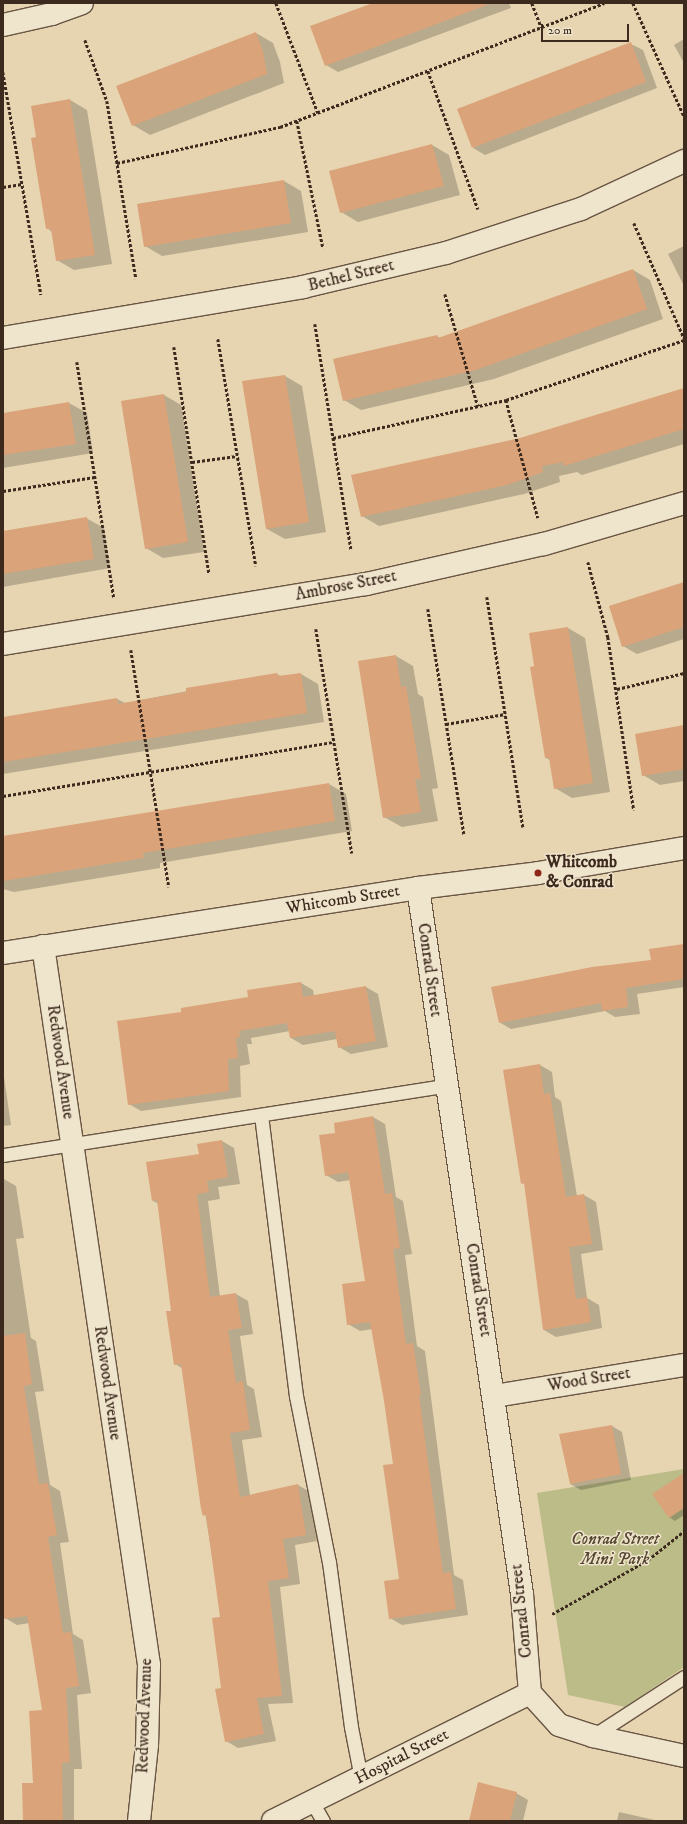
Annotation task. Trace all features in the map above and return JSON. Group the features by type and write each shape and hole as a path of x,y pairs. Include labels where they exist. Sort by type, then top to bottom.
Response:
{"street":[{"path":"3,25 52,14 82,3"},
{"name":"Bethel Street","path":"3,338 304,287 446,253 581,209 684,161"},
{"name":"Ambrose Street","path":"3,644 366,584 544,544 684,503"},
{"name":"Whitcomb Street","path":"3,953 418,888 538,873 684,848"},
{"name":"Conrad Street","path":"418,888 522,1594 530,1693"},
{"name":"Redwood Avenue","path":"43,946 149,1665 147,1745 139,1821"},
{"name":"Wood Street","path":"494,1396 684,1365"},
{"path":"530,1693 559,1725 592,1736 684,1756"},
{"name":"Hospital Street","path":"274,1821 530,1693"}],"lane":[{"path":"3,1155 446,1086"},
{"path":"261,1115 296,1396 329,1562 351,1727 361,1778"},
{"path":"592,1736 684,1677"},
{"path":"312,1802 323,1821"}],"path":[{"path":"276,3 318,113"},
{"path":"532,3 541,27"},
{"path":"117,163 280,127 604,3"},
{"path":"633,3 684,116"},
{"path":"85,40 107,101 136,279"},
{"path":"428,71 478,208"},
{"path":"3,72 41,295"},
{"path":"297,121 323,248"},
{"path":"3,187 22,184"},
{"path":"333,438 506,400 684,339 634,223"},
{"path":"446,294 478,406"},
{"path":"315,324 351,549"},
{"path":"218,339 256,566"},
{"path":"174,347 209,573"},
{"path":"77,362 114,597"},
{"path":"506,400 538,518"},
{"path":"192,462 237,456"},
{"path":"3,491 95,476"},
{"path":"588,562 608,637 634,810"},
{"path":"487,597 523,827"},
{"path":"428,609 464,835"},
{"path":"316,629 352,853"},
{"path":"132,650 168,887"},
{"path":"617,689 684,673"},
{"path":"446,724 505,714"},
{"path":"3,796 334,742"},
{"path":"552,1614 648,1560 684,1531"}],"green space":[{"name":"Conrad Street Mini Park","path":"684,1469 684,1667 625,1707 568,1695 537,1493"}],"building":[{"path":"373,3 486,3 487,5 325,66 310,26"},
{"path":"256,32 263,51 267,74 132,126 116,86"},
{"path":"631,42 646,82 472,148 457,109"},
{"path":"70,99 95,255 56,261 51,229 46,229 31,138 36,137 31,106"},
{"path":"432,144 444,186 340,213 329,171"},
{"path":"284,180 291,223 144,247 137,204"},
{"path":"633,269 647,309 476,370 343,401 333,359 437,335 438,338"},
{"path":"285,375 309,522 266,529 242,381"},
{"path":"684,388 684,429 564,466 563,462 542,466 543,472 507,485 361,517 351,475 520,438"},
{"path":"164,394 188,542 145,549 121,401"},
{"path":"69,402 76,444 3,455 3,413"},
{"path":"87,517 94,559 3,574 3,531"},
{"path":"684,582 684,627 622,647 609,606"},
{"path":"568,627 593,783 554,789 549,758 545,758 530,667 534,666 529,633"},
{"path":"396,655 401,687 406,686 421,779 415,779 421,812 383,818 358,661"},
{"path":"277,673 278,676 301,673 307,713 3,762 3,717 117,698 118,704 186,692 186,688"},
{"path":"684,725 684,769 642,776 635,734"},
{"path":"329,783 335,821 143,853 144,858 3,881 3,836"},
{"path":"684,944 684,979 626,988 628,1007 602,1011 601,1003 499,1023 491,987 592,967 651,960 649,949"},
{"path":"301,982 303,997 366,986 376,1041 338,1048 335,1031 290,1038 287,1023 239,1031 240,1037 236,1038 238,1058 228,1059 229,1091 128,1105 117,1021 181,1012 181,1008 248,997 247,990"},
{"path":"540,1064 544,1094 550,1093 566,1197 584,1194 592,1244 569,1247 576,1299 587,1297 591,1322 543,1330 524,1183 521,1184 503,1070"},
{"path":"373,1116 385,1194 392,1193 400,1248 393,1249 406,1344 413,1343 421,1395 419,1395 443,1573 451,1572 456,1609 389,1619 384,1581 399,1579 383,1465 393,1464 384,1401 370,1322 347,1325 342,1284 365,1281 348,1172 325,1176 319,1135 335,1133 334,1123"},
{"path":"222,1140 228,1177 207,1181 209,1192 197,1194 210,1297 236,1293 242,1328 228,1330 236,1383 243,1381 250,1430 230,1433 240,1497 298,1484 306,1535 283,1539 289,1578 268,1581 282,1696 257,1698 264,1734 225,1742 215,1689 221,1688 212,1618 220,1617 206,1515 203,1516 201,1509 181,1364 174,1365 166,1311 171,1311 157,1200 152,1201 146,1162 199,1154 197,1144"},
{"path":"25,1333 32,1384 24,1386 39,1484 48,1483 57,1535 48,1537 63,1633 71,1632 79,1686 66,1688 70,1762 62,1763 63,1821 23,1821 22,1783 33,1783 29,1711 42,1710 27,1616 3,1619 3,1336"},
{"path":"612,1425 621,1474 570,1484 559,1434"},
{"path":"684,1473 684,1508 669,1518 652,1494"},
{"path":"478,1782 517,1792 510,1821 469,1821"}],"place":[{"name":"Whitcomb & Conrad","path":"538,873"}]}
